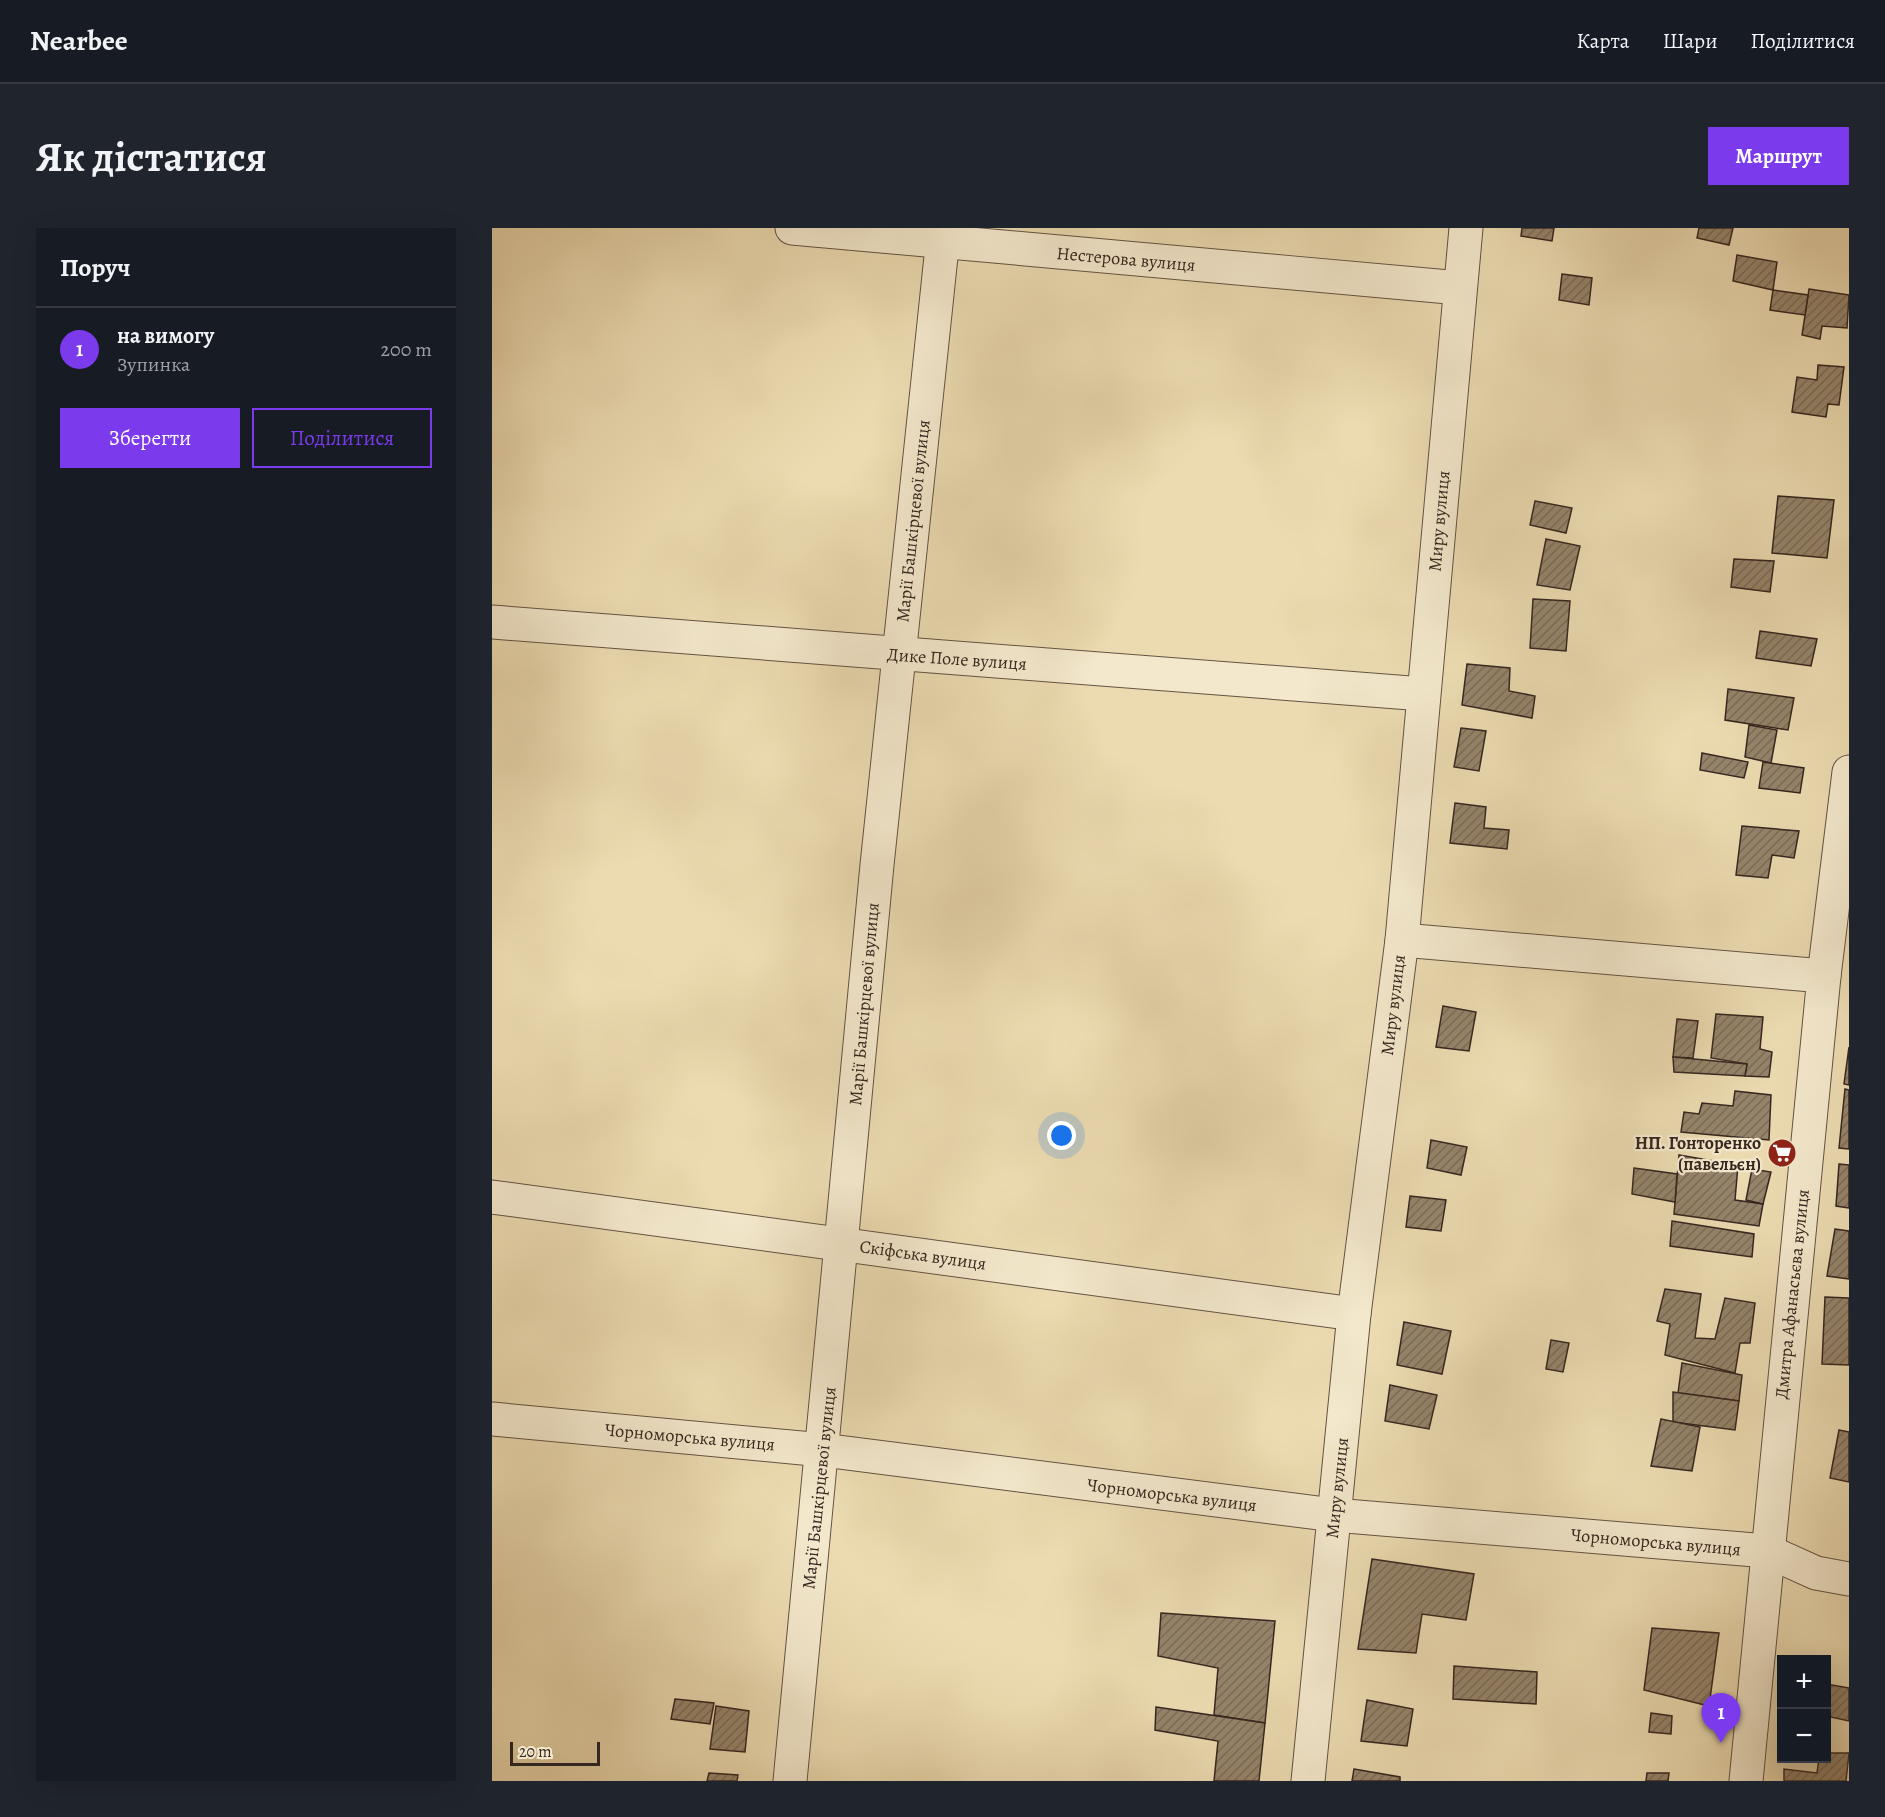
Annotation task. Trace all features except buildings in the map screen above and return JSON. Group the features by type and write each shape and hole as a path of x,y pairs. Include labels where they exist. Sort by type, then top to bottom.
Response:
{"street":[{"name":"Нестерова вулиця","path":"792,228 943,235 1460,288"},
{"name":"Миру вулиця","path":"1308,1781 1354,1314 1402,940 1466,228"},
{"name":"Марії Башкірцевої вулиця","path":"790,1781 899,654 943,235"},
{"name":"Дике Поле вулиця","path":"492,622 1423,694"},
{"name":"Дмитра Афанасьєва вулиця","path":"1746,1781 1824,976 1849,772"},
{"path":"1402,940 1824,976"},
{"name":"Скіфська вулиця","path":"492,1197 1354,1314"},
{"name":"Чорноморська вулиця","path":"492,1419 823,1450 1334,1515 1767,1551 1816,1573 1849,1579"}],"place":[{"name":"НП. Гонторенко (павельєн)","path":"1782,1153"},
{"name":"на вимогу","path":"1721,1743"}]}
